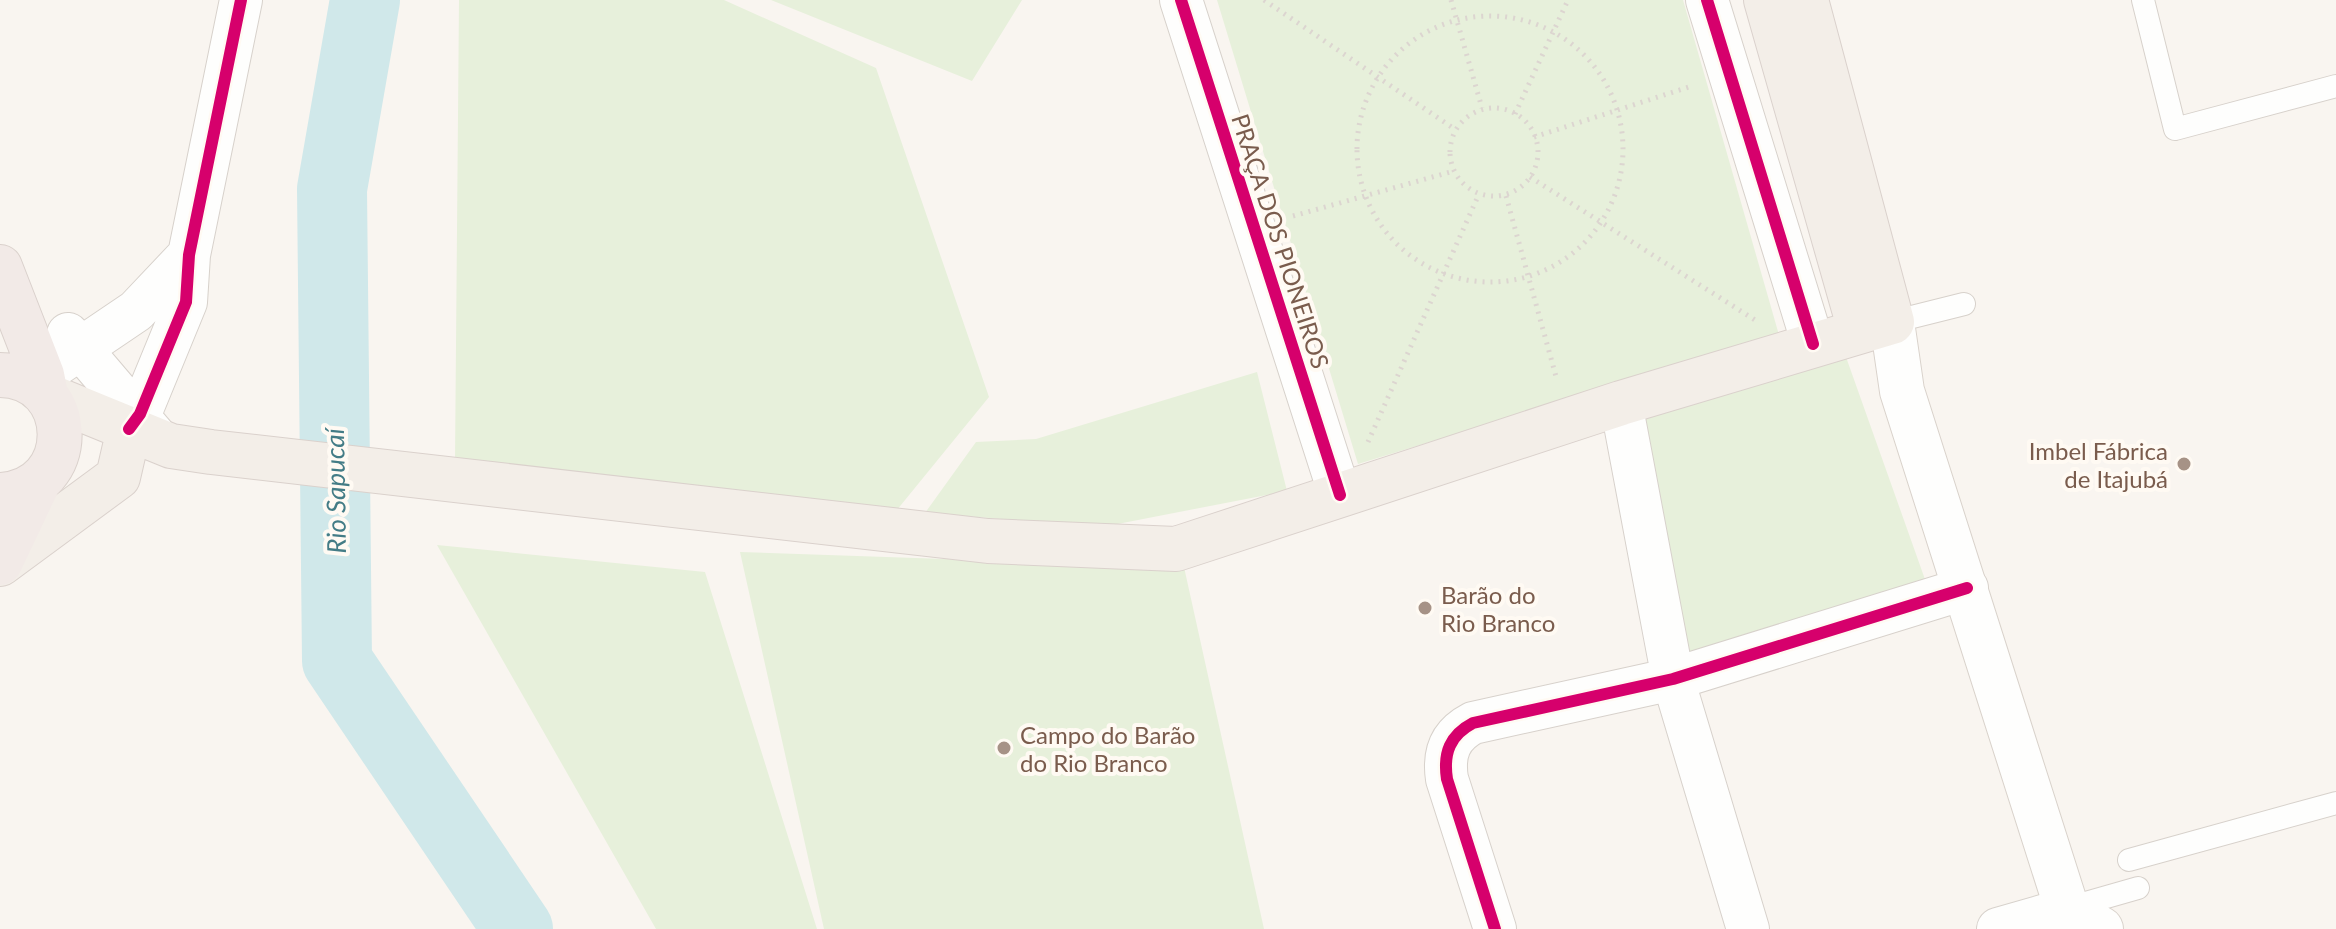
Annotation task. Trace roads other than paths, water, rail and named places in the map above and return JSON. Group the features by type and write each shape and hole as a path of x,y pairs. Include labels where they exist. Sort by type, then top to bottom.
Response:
{"highway":[{"path":"0,267 50,360 61,432 59,452 27,485 0,563"}],"main road":[{"path":"1766,0 1876,326"},
{"path":"1806,0 1876,326"},
{"path":"50,360 161,436 530,487 988,541 1176,549 1621,403 1876,326"},
{"path":"0,563 118,477 161,436"},
{"path":"27,485 118,477"}],"street":[{"path":"161,436 186,302 189,255 241,0"},
{"name":"PRAÇA DOS PIONEIROS","path":"1181,0 1340,495"},
{"path":"1707,0 1813,344"},
{"path":"50,360 136,311 189,255"},
{"path":"1876,326 1902,391 2080,922 1998,929"},
{"path":"1621,403 1673,679 1748,929"},
{"path":"1495,929 1447,779 1444,759 1458,731 1473,723 1673,679 1967,588"}],"lane":[{"path":"2143,0 2175,129 2336,86"},
{"path":"1876,326 1964,304"},
{"path":"2129,860 2336,803"},
{"path":"2080,922 2138,888"}],"waterway":[{"name":"Rio Sapucaí","path":"365,0 332,189 337,661 518,929"}],"place":[{"name":"Imbel Fábrica de Itajubá","path":"2184,464"},
{"name":"Barão do Rio Branco","path":"1425,608"},
{"name":"Campo do Barão do Rio Branco","path":"1004,748"}]}
